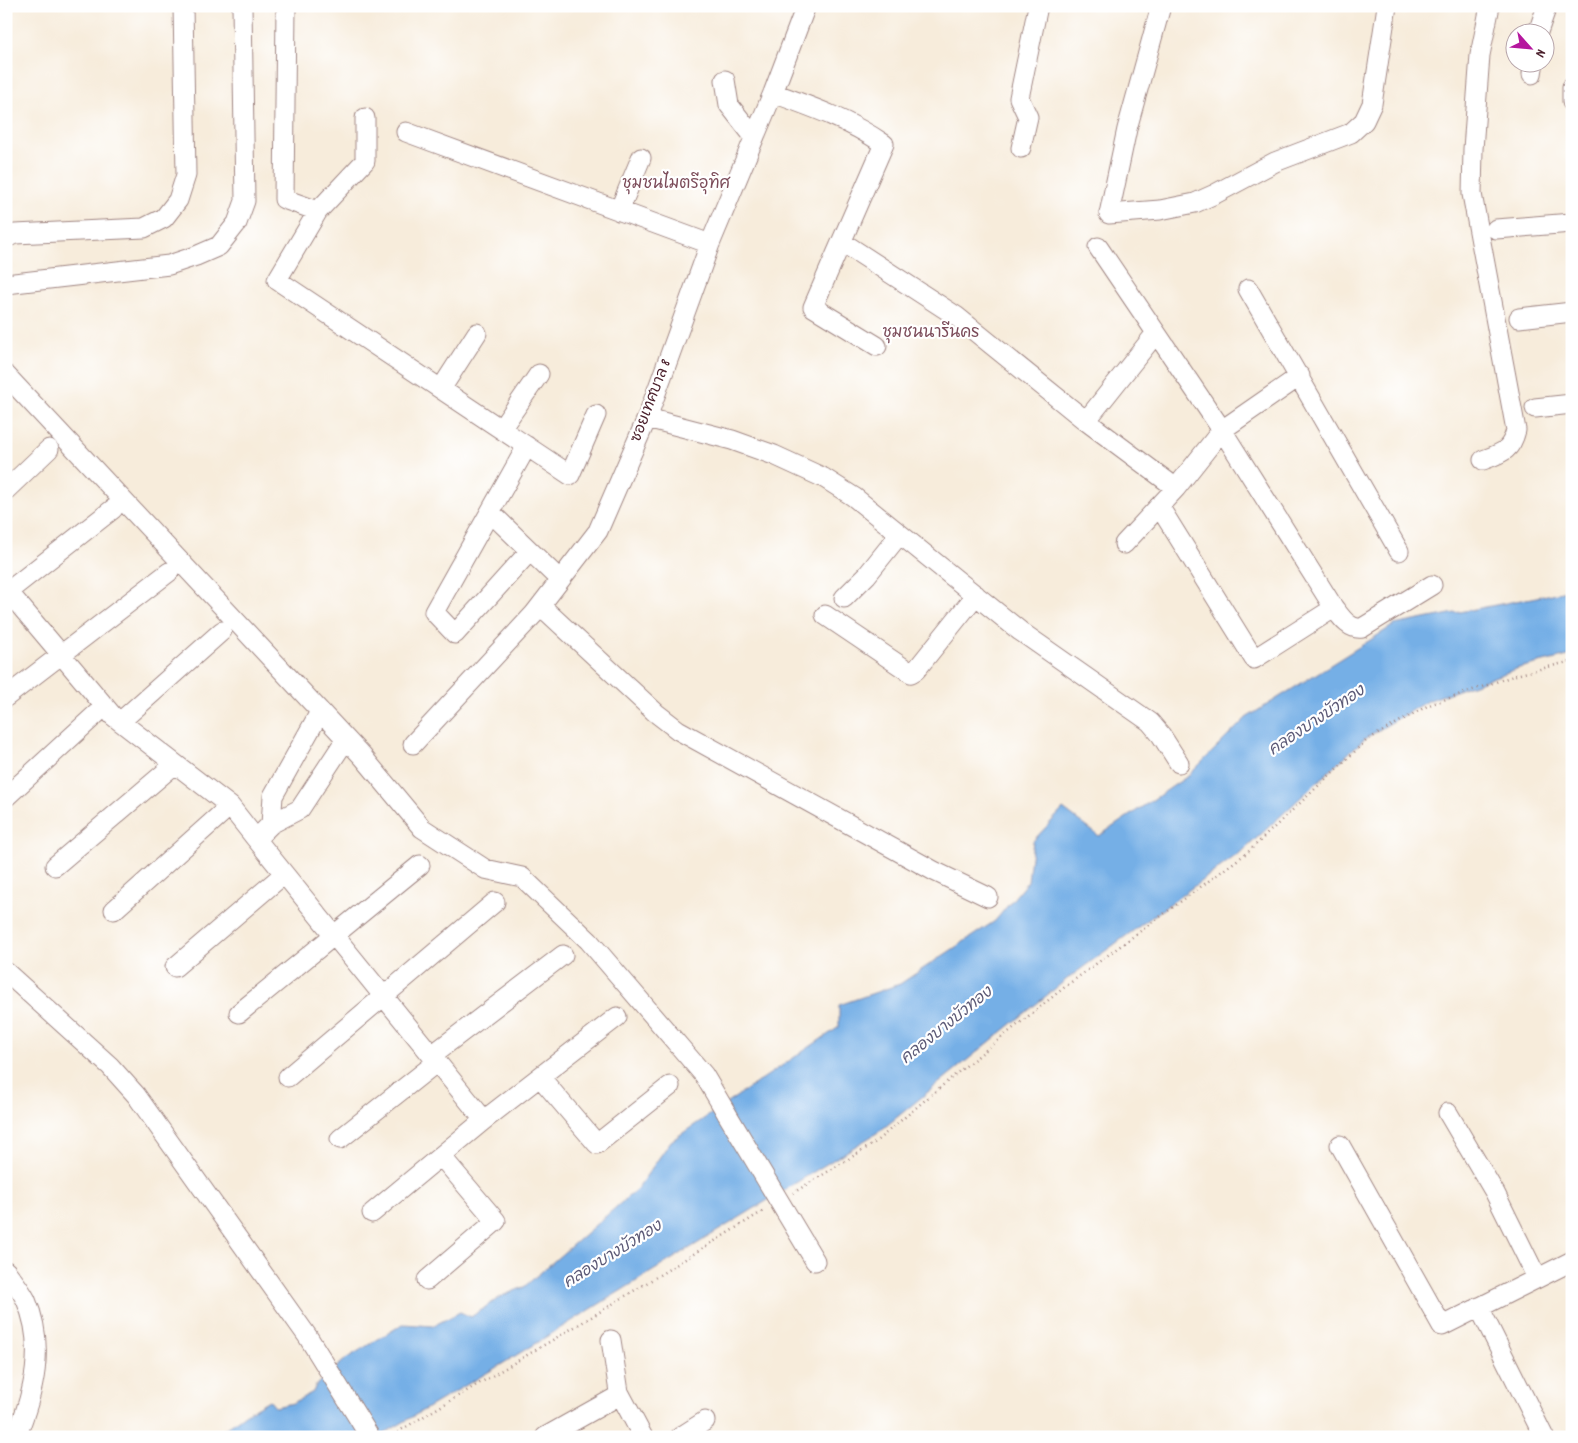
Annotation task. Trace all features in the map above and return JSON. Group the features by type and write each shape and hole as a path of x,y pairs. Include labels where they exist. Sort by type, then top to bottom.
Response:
{"street":[{"path":"6,238 15,234 144,228 164,218 178,200 186,176 183,6"},
{"path":"6,284 169,265 219,246 237,223 245,200 242,6"},
{"path":"286,6 284,199 318,211"},
{"name":"ซอยเทศบาล 8","path":"413,744 541,606 598,531 647,418 710,244 773,93 806,6"},
{"path":"1021,148 1028,117 1019,98 1038,6"},
{"path":"1161,6 1127,129 1109,214 1160,210 1195,203 1275,162 1351,133 1364,121 1372,104 1387,6"},
{"path":"1483,460 1502,453 1513,443 1516,430 1472,194 1473,149 1480,55 1490,6"},
{"path":"1541,22 1547,6"},
{"path":"725,80 729,105 754,137"},
{"path":"1572,87 1572,102"},
{"path":"773,93 834,115 861,128 884,144 814,307 877,346"},
{"path":"364,118 365,161 318,211 277,280 570,475 596,415"},
{"path":"406,132 710,244"},
{"path":"619,211 641,158"},
{"path":"1496,229 1572,223"},
{"path":"842,242 956,316 1086,420 1176,488"},
{"path":"1098,247 1222,430 1334,608 1352,627 1362,628 1432,586"},
{"path":"1248,289 1300,376 1399,551"},
{"path":"1519,318 1572,312"},
{"path":"441,389 477,333"},
{"path":"1086,420 1156,333"},
{"path":"501,429 539,374"},
{"path":"6,375 346,739 422,828 485,869 522,877 589,941 704,1075 814,1261"},
{"path":"1124,544 1176,488 1222,430 1300,376"},
{"path":"1535,408 1572,404"},
{"path":"647,418 732,440 774,455 824,478 854,497 1020,631 1150,722 1161,734 1179,763"},
{"path":"527,446 434,612 455,634 530,550"},
{"path":"6,490 49,449"},
{"path":"1159,506 1254,659 1334,608"},
{"path":"113,509 7,591 105,706 121,721 230,806 484,1120"},
{"path":"490,512 560,580"},
{"path":"844,598 872,570 900,535"},
{"path":"6,697 169,572"},
{"path":"825,615 911,673 916,670 976,595"},
{"path":"541,606 656,713 678,730 934,871 988,897"},
{"path":"121,721 222,631"},
{"path":"6,796 105,706"},
{"path":"272,823 274,796 320,712"},
{"path":"256,839 272,823 300,809 346,739"},
{"path":"55,866 175,764"},
{"path":"114,910 230,806"},
{"path":"239,1013 333,934 420,865"},
{"path":"175,967 284,874"},
{"path":"288,1077 495,902"},
{"path":"340,1139 434,1059 564,955"},
{"path":"6,972 110,1066 136,1095 308,1337 370,1437"},
{"path":"372,1213 484,1120 617,1017"},
{"path":"540,1077 597,1144 670,1086"},
{"path":"1448,1113 1495,1193 1537,1278"},
{"path":"1340,1146 1442,1326 1572,1261"},
{"path":"427,1280 496,1222 440,1156"},
{"path":"6,1271 25,1298 35,1326 38,1361 30,1403 16,1437"},
{"path":"1480,1307 1544,1437"},
{"path":"611,1340 620,1396 643,1437"},
{"path":"545,1437 620,1396"},
{"path":"680,1437 705,1421"}],"path":[{"path":"389,1437 781,1204 873,1144 962,1069 1070,983 1248,852 1367,740 1429,705 1516,675 1572,661"}],"water":[{"name":"คลองบางบัวทอง","path":"1572,590 1572,655 1519,668 1427,701 1364,739 1245,849 1067,979 880,1131 502,1364 378,1437 214,1437 245,1414 269,1400 275,1407 293,1403 313,1392 316,1385 347,1358 403,1324 433,1326 460,1312 471,1317 502,1296 524,1287 637,1189 671,1141 839,1027 839,1005 900,984 995,921 1028,881 1033,841 1063,809 1099,836 1188,776 1246,718 1394,625"}],"district":[{"name":"ชุมชนไมตรีอุทิศ","path":"676,184"},
{"name":"ชุมชนนารีนคร","path":"931,333"}]}
